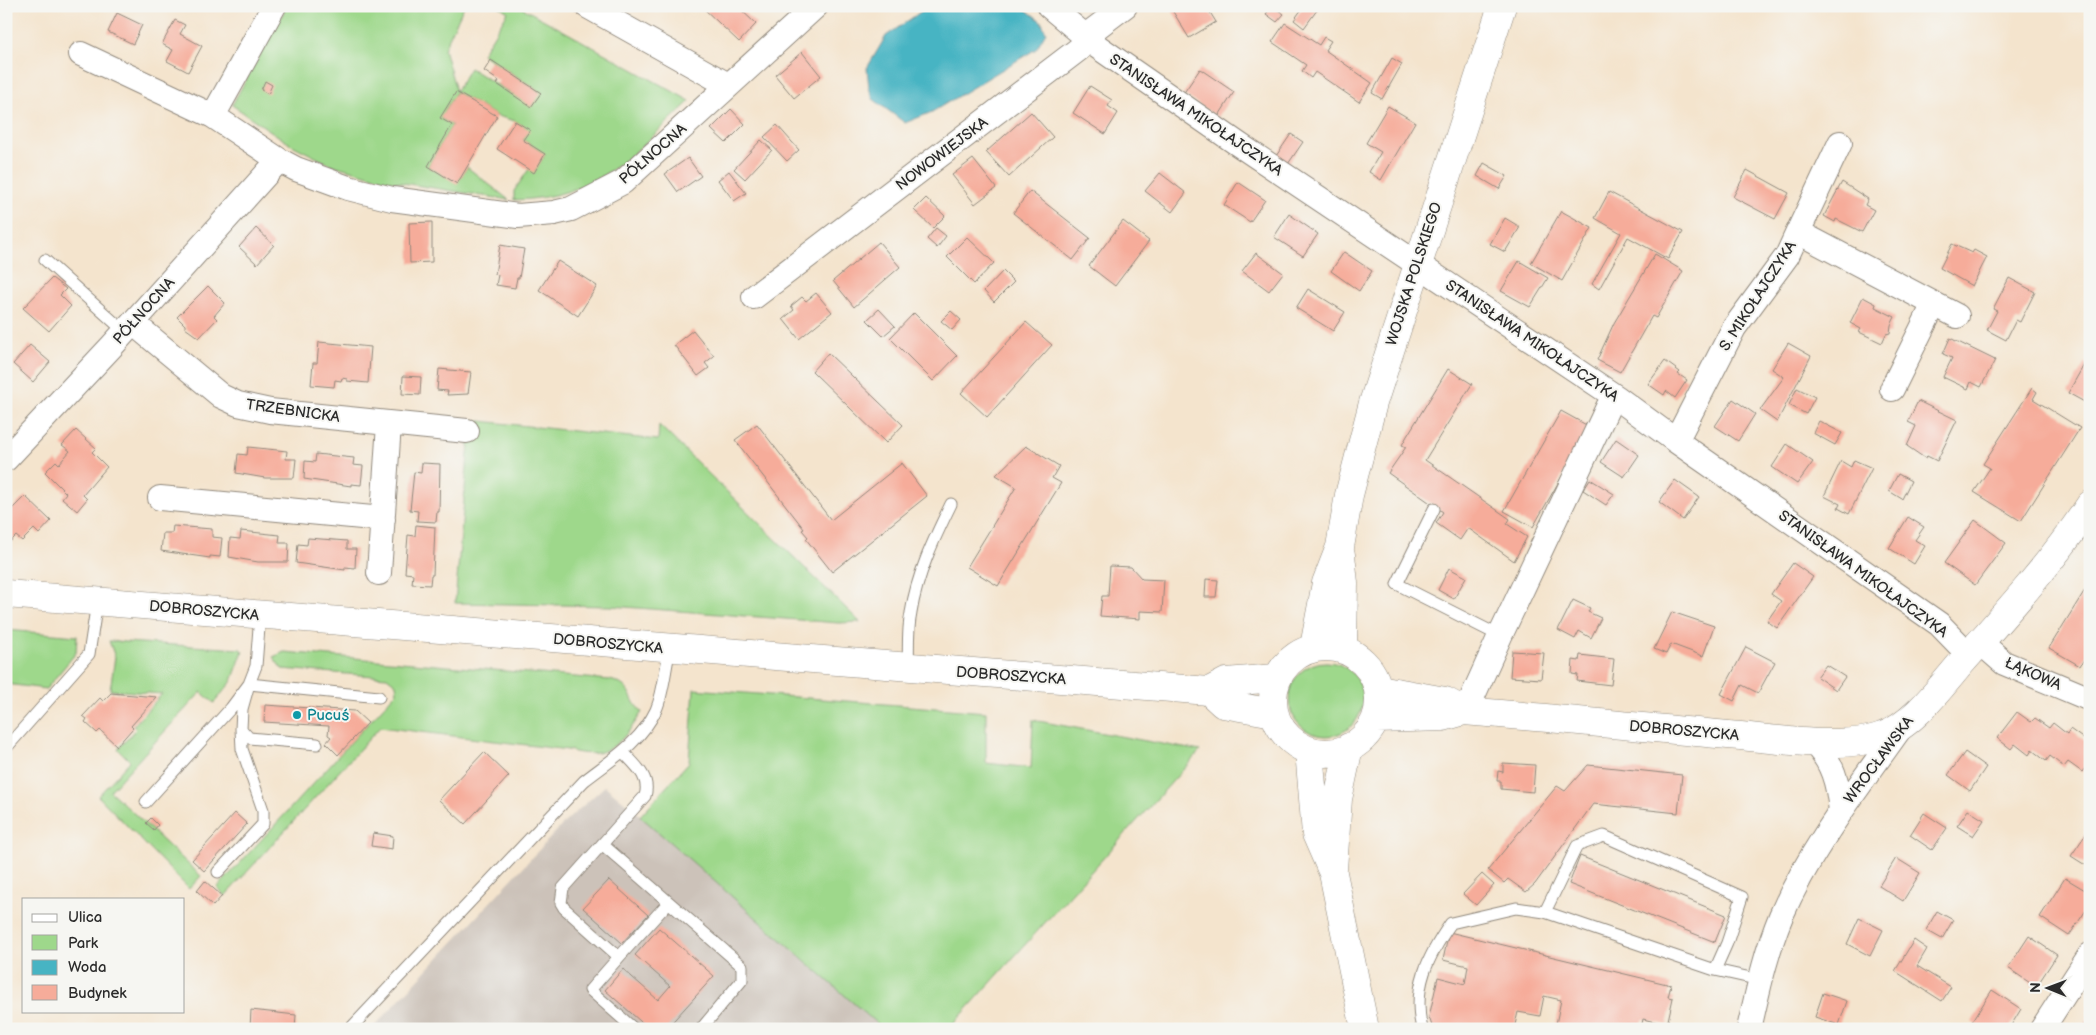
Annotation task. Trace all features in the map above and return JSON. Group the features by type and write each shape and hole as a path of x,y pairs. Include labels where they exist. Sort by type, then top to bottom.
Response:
{"main road":[{"name":"WOJSKA POLSKIEGO","path":"1314,647 1326,583 1340,546 1349,495 1362,444 1417,264 1502,6"},
{"name":"WROCŁAWSKA","path":"1901,727 1974,649 2060,550 2090,505"},
{"name":"WOJSKA POLSKIEGO","path":"1340,546 1344,583 1343,650"},
{"name":"DOBROSZYCKA","path":"6,594 260,616 1209,691 1226,682 1276,678"},
{"path":"1329,646 1343,650 1356,657 1366,668 1379,689 1380,698 1376,719 1368,732 1349,748 1333,752 1309,750 1291,740 1280,728 1274,713 1272,694 1276,678 1286,664 1297,654 1314,647 1329,646"},
{"name":"DOBROSZYCKA","path":"1379,689 1445,701 1467,711"},
{"path":"1209,691 1223,704 1274,713"},
{"name":"DOBROSZYCKA","path":"1376,719 1443,717 1467,711 1812,742 1859,741 1881,737 1901,727"},
{"path":"1333,873 1338,799 1349,748"},
{"path":"1309,750 1316,834 1333,873 1365,1029"}],"street":[{"path":"213,116 274,6"},
{"path":"587,6 728,85"},
{"name":"PÓŁNOCNA","path":"81,54 213,116 279,160 348,188 392,199 518,216 554,213 586,203 623,182 816,6"},
{"path":"1049,6 1087,38"},
{"name":"NOWOWIEJSKA","path":"754,298 1079,49 1092,31 1125,6"},
{"name":"STANISŁAWA MIKOŁAJCZYKA","path":"1087,38 1238,144 1616,397 1974,649"},
{"path":"1798,232 1840,143"},
{"name":"PÓŁNOCNA","path":"6,459 129,328 279,160"},
{"name":"S. MIKOŁAJCZYKA","path":"1676,441 1734,328 1787,256 1798,232 1958,316"},
{"path":"1892,389 1934,304"},
{"name":"TRZEBNICKA","path":"129,328 222,396 238,404 270,411 467,431"},
{"path":"1467,711 1500,636 1608,407 1616,397"},
{"path":"379,573 389,424"},
{"path":"160,498 383,519"},
{"name":"ŁĄKOWA","path":"1974,649 2090,699"},
{"name":"WROCŁAWSKA","path":"1749,1029 1760,980 1781,916 1814,852 1901,727"},
{"path":"1812,742 1832,765 1838,787 1841,811"},
{"path":"2042,1029 2090,955"}],"lane":[{"path":"45,260 129,328"},
{"path":"908,668 910,616 916,590 931,545 951,504"},
{"path":"1434,509 1397,584 1500,636"},
{"path":"6,748 89,654 96,602"},
{"path":"218,872 263,824 263,810 242,749 241,729 242,709 256,666 260,616"},
{"path":"350,1029 584,781 623,752 641,735 656,711 670,649"},
{"path":"249,684 379,697"},
{"path":"146,802 232,708 249,684"},
{"path":"241,729 249,738 317,744"},
{"path":"619,957 564,908 561,903 563,888 645,796 648,786 645,777 623,752"},
{"path":"1545,912 1577,846 1604,836 1742,897 1727,943 1715,970"},
{"path":"602,844 742,966 742,980 701,1029"},
{"path":"634,1029 590,990 668,903"},
{"path":"1422,1029 1417,1008 1423,976 1432,950 1451,923 1516,908 1545,912 1715,970 1760,980"}],"shaded area":[{"path":"605,786 883,1029 372,1029 565,822"}],"green space":[{"path":"287,6 464,6 444,49 456,91 470,68 531,106 540,92 482,54 508,12 499,6 519,6 690,101 631,155 612,170 592,182 569,191 543,197 514,200 514,191 529,169 534,172 545,154 523,140 529,130 515,121 497,116 456,92 440,118 452,125 428,166 457,183 467,167 509,200 390,181 329,164 290,144 232,105"},
{"path":"471,420 658,440 659,425 860,622 839,623 611,606 455,603"},
{"path":"6,630 77,636 76,653 46,689 6,684"},
{"path":"109,641 241,649 243,651 232,681 214,703 201,692 110,791 201,876 189,889 98,796 130,761 118,749 136,729 133,726 162,694 110,690 115,657"},
{"path":"284,652 610,680 627,689 642,712 620,741 603,751 593,753 380,727 225,896 217,888 397,692 396,684 387,677 282,669 273,657"},
{"path":"1326,662 1340,665 1352,673 1360,685 1363,699 1360,713 1352,725 1340,733 1326,736 1312,733 1300,725 1292,713 1289,699 1292,685 1300,673 1312,665"},
{"path":"694,689 986,712 986,763 1031,768 1033,720 1200,751 949,1029 883,1029 640,816 689,762"}],"water":[{"path":"929,6 1021,6 1041,21 1046,32 1036,49 932,112 905,123 873,99 869,88 867,68 886,36"}],"building":[{"path":"701,6 737,6 756,24 739,42"},
{"path":"1178,6 1206,6 1216,22 1189,38 1172,10"},
{"path":"1272,6 1284,14 1277,22 1266,14"},
{"path":"1304,6 1320,6 1304,28 1294,20"},
{"path":"117,13 142,25 133,44 108,32"},
{"path":"175,20 185,25 180,34 202,46 188,72 167,61 173,50 162,44"},
{"path":"1285,23 1319,45 1324,37 1331,41 1325,50 1372,83 1359,102 1315,72 1311,78 1302,71 1306,65 1272,42"},
{"path":"802,52 821,76 794,98 775,75"},
{"path":"1392,58 1402,64 1382,99 1372,93"},
{"path":"491,60 541,93 531,107 497,84 499,81 484,71"},
{"path":"1200,69 1234,92 1218,117 1183,94"},
{"path":"265,81 272,85 268,94 261,90"},
{"path":"1090,86 1112,100 1108,106 1118,113 1105,134 1073,113"},
{"path":"456,92 497,116 457,184 428,166 452,125 440,118"},
{"path":"1388,106 1415,122 1381,180 1369,172 1381,152 1366,143"},
{"path":"731,109 745,124 726,143 711,129"},
{"path":"1031,112 1053,137 1009,177 986,152"},
{"path":"515,121 530,130 523,140 545,154 534,173 497,149"},
{"path":"777,125 799,150 787,161 764,137"},
{"path":"1291,134 1303,142 1288,164 1276,156"},
{"path":"761,140 772,150 745,179 734,169"},
{"path":"688,158 701,176 678,192 665,174"},
{"path":"973,159 996,188 975,204 952,175"},
{"path":"1484,163 1507,176 1499,189 1477,176"},
{"path":"1747,170 1789,193 1775,219 1733,197"},
{"path":"729,171 746,193 734,201 718,180"},
{"path":"1160,173 1186,193 1172,212 1145,191"},
{"path":"1238,182 1265,200 1250,222 1224,205"},
{"path":"1842,182 1868,199 1865,205 1874,210 1862,232 1836,219 1835,222 1824,216"},
{"path":"1030,191 1090,238 1073,260 1013,213"},
{"path":"1609,192 1683,232 1668,259 1628,237 1599,289 1592,284 1621,233 1595,218"},
{"path":"926,198 945,216 933,228 914,210"},
{"path":"1561,211 1592,228 1562,281 1531,263"},
{"path":"1289,214 1318,234 1303,256 1274,237"},
{"path":"1505,218 1520,227 1505,252 1490,244"},
{"path":"1123,221 1149,241 1115,286 1089,266"},
{"path":"432,222 432,262 410,263 409,223"},
{"path":"256,228 274,245 257,264 239,247"},
{"path":"936,228 946,236 937,248 927,239"},
{"path":"967,237 994,263 974,284 947,257"},
{"path":"879,242 900,267 854,307 833,281"},
{"path":"1952,244 1972,253 1974,250 1987,257 1972,286 1940,268"},
{"path":"500,245 524,249 519,278 517,278 515,288 496,285 498,275 495,274"},
{"path":"1344,252 1372,271 1359,291 1331,271"},
{"path":"1256,253 1283,273 1269,291 1242,271"},
{"path":"1655,254 1683,271 1656,318 1652,316 1620,372 1597,360 1614,323"},
{"path":"558,261 597,286 578,316 539,290"},
{"path":"1519,261 1548,278 1530,307 1501,291"},
{"path":"1003,271 1014,282 994,302 984,291"},
{"path":"52,278 66,289 60,295 71,306 49,331 23,308"},
{"path":"2009,278 2035,292 2020,322 2016,320 2006,340 1987,330 1997,311 1993,309"},
{"path":"208,286 225,303 214,316 217,319 199,338 185,328 185,325 177,317"},
{"path":"1308,289 1345,312 1333,331 1296,308"},
{"path":"816,293 832,312 799,339 783,319 794,310 791,306 802,297 806,301"},
{"path":"1863,297 1876,304 1875,307 1895,317 1890,333 1886,334 1882,343 1859,332 1861,329 1850,323"},
{"path":"879,309 895,326 883,336 867,320"},
{"path":"951,311 961,320 952,330 941,321"},
{"path":"914,313 957,356 933,381 890,338"},
{"path":"1026,322 1052,345 987,417 961,393"},
{"path":"693,330 714,356 705,363 709,368 698,376 674,345"},
{"path":"1950,338 1995,360 1981,387 1971,382 1968,389 1943,377 1952,358 1943,354"},
{"path":"319,342 371,347 368,383 347,381 347,379 342,378 341,381 335,380 334,387 311,385 313,363 317,363"},
{"path":"1788,343 1811,356 1777,422 1760,410 1784,377 1772,369"},
{"path":"30,345 50,362 33,382 13,364"},
{"path":"828,353 903,425 886,443 812,371"},
{"path":"1665,361 1687,380 1675,398 1666,391 1664,395 1648,384"},
{"path":"2085,363 2090,366 2090,405 2068,393"},
{"path":"439,369 471,372 468,394 447,395 448,391 437,390"},
{"path":"1448,369 1472,384 1425,460 1510,519 1507,524 1527,537 1514,561 1468,528 1460,540 1436,523 1443,512 1388,473 1406,447 1402,445"},
{"path":"403,376 421,377 420,395 402,394"},
{"path":"1797,388 1815,397 1806,414 1789,405"},
{"path":"2032,388 2037,392 2033,399 2080,428 2021,521 1974,492 1990,468 1983,464"},
{"path":"1733,399 1755,414 1738,441 1715,426"},
{"path":"1918,401 1957,420 1937,461 1927,456 1926,459 1907,446 1916,426 1908,422"},
{"path":"1561,411 1590,427 1533,527 1504,511"},
{"path":"1819,421 1842,433 1835,445 1813,433"},
{"path":"757,424 831,520 902,463 927,496 832,572 806,539 808,537 802,530 804,529 735,440"},
{"path":"76,430 96,448 92,452 107,467 83,495 87,499 77,511 62,498 66,493 45,472 56,461 59,464 70,451 62,445"},
{"path":"1616,439 1639,455 1624,477 1601,462"},
{"path":"1787,444 1813,462 1797,484 1772,467"},
{"path":"1026,446 1059,466 1052,478 1061,483 998,586 967,567 1016,487 996,475"},
{"path":"248,447 287,451 286,459 296,459 294,478 265,478 236,473 238,454 247,455"},
{"path":"316,454 354,458 353,465 363,466 361,485 351,484 351,486 304,479 305,461 315,462"},
{"path":"1854,460 1872,468 1849,514 1838,508 1840,504 1824,496 1841,461 1851,467"},
{"path":"422,463 440,464 439,512 437,512 436,522 417,521 418,511 410,510 414,472 421,473"},
{"path":"1898,474 1911,481 1902,499 1889,491"},
{"path":"1590,479 1614,494 1606,505 1583,490"},
{"path":"1675,480 1699,497 1683,520 1659,502"},
{"path":"25,496 51,521 39,534 34,529 22,541 16,536 6,546 6,511 10,507 12,509"},
{"path":"1908,517 1924,527 1915,540 1925,546 1914,564 1889,548"},
{"path":"1975,520 2006,543 1975,585 1944,563"},
{"path":"416,525 435,527 433,575 431,575 430,585 412,584 413,574 405,573 408,535 415,536"},
{"path":"173,526 212,529 212,537 222,538 220,557 210,556 210,558 161,551 163,533 172,533"},
{"path":"241,531 280,535 279,543 289,543 288,562 258,562 229,557 230,538 240,539"},
{"path":"308,538 347,541 347,549 356,549 355,568 345,567 345,570 296,563 298,544 307,545"},
{"path":"1793,563 1813,577 1777,628 1767,621 1781,601 1771,594"},
{"path":"1110,566 1131,567 1142,579 1164,580 1162,612 1140,611 1140,619 1100,616 1102,596 1108,596"},
{"path":"1449,568 1466,577 1454,599 1438,590"},
{"path":"1206,579 1218,580 1216,597 1205,597"},
{"path":"2090,582 2090,655 2087,654 2080,666 2049,648"},
{"path":"1573,600 1590,608 1588,612 1601,618 1591,638 1579,631 1575,639 1558,630"},
{"path":"1672,612 1714,626 1703,656 1671,644 1666,654 1654,649"},
{"path":"1746,647 1775,662 1758,693 1742,685 1734,701 1721,694"},
{"path":"1512,651 1544,653 1541,679 1510,677"},
{"path":"1580,655 1614,659 1611,685 1577,681 1578,675 1572,674 1573,660 1579,661"},
{"path":"1826,665 1845,677 1836,690 1817,677"},
{"path":"111,693 157,697 131,726 133,728 117,746 100,730 97,733 85,722 87,719 83,716 100,698 103,701"},
{"path":"265,705 355,711 368,723 338,755 326,743 331,737 328,735 329,726 264,722"},
{"path":"2017,712 2031,722 2035,718 2049,728 2053,723 2067,734 2070,729 2085,740 2090,736 2090,762 2082,772 2068,762 2064,767 2050,756 2046,761 2032,750 2029,755 2015,744 2011,749 1997,738"},
{"path":"484,752 509,776 465,824 439,800"},
{"path":"1965,752 1986,767 1970,791 1948,775"},
{"path":"1503,763 1535,765 1533,792 1501,789 1501,781 1497,781 1498,771 1503,772"},
{"path":"1588,765 1682,775 1678,813 1593,804 1535,884 1526,892 1508,879 1504,883 1488,870 1557,786 1565,791"},
{"path":"1968,810 1984,820 1973,836 1957,826"},
{"path":"235,813 247,824 204,871 192,860"},
{"path":"1924,813 1947,828 1932,850 1910,835"},
{"path":"151,818 158,825 154,830 146,823"},
{"path":"2090,828 2090,868 2071,856"},
{"path":"373,833 393,836 392,849 371,846"},
{"path":"1580,856 1726,915 1715,942 1569,884"},
{"path":"1896,858 1920,873 1903,901 1879,886"},
{"path":"1482,874 1494,885 1476,905 1463,894"},
{"path":"2065,878 2090,893 2090,904 2069,936 2040,917"},
{"path":"609,880 648,915 622,943 583,908"},
{"path":"205,881 222,896 213,906 197,891"},
{"path":"1937,911 1953,920 1942,939 1926,930"},
{"path":"1859,918 1883,930 1870,956 1847,944"},
{"path":"659,928 714,976 666,1029 649,1029 605,990 623,969 658,1000 670,986 635,955"},
{"path":"1449,932 1671,985 1668,997 1673,998 1667,1025 1643,1019 1641,1029 1555,1029 1561,1000 1544,996 1540,1016 1518,1012 1514,1029 1433,1029 1429,1017 1438,977 1465,984 1468,966 1443,960"},
{"path":"2029,936 2057,955 2036,987 2008,968"},
{"path":"1914,940 1927,949 1917,966 1951,987 1942,1001 1895,971"},
{"path":"1992,990 2021,1009 2009,1029 1983,1029 1972,1022"},
{"path":"1823,993 1847,1001 1839,1025 1815,1017"},
{"path":"251,1010 296,1015 295,1029 250,1028"},
{"path":"2090,1016 2090,1029 2081,1029"}],"place":[{"name":"Pucuś","path":"297,715"}]}
